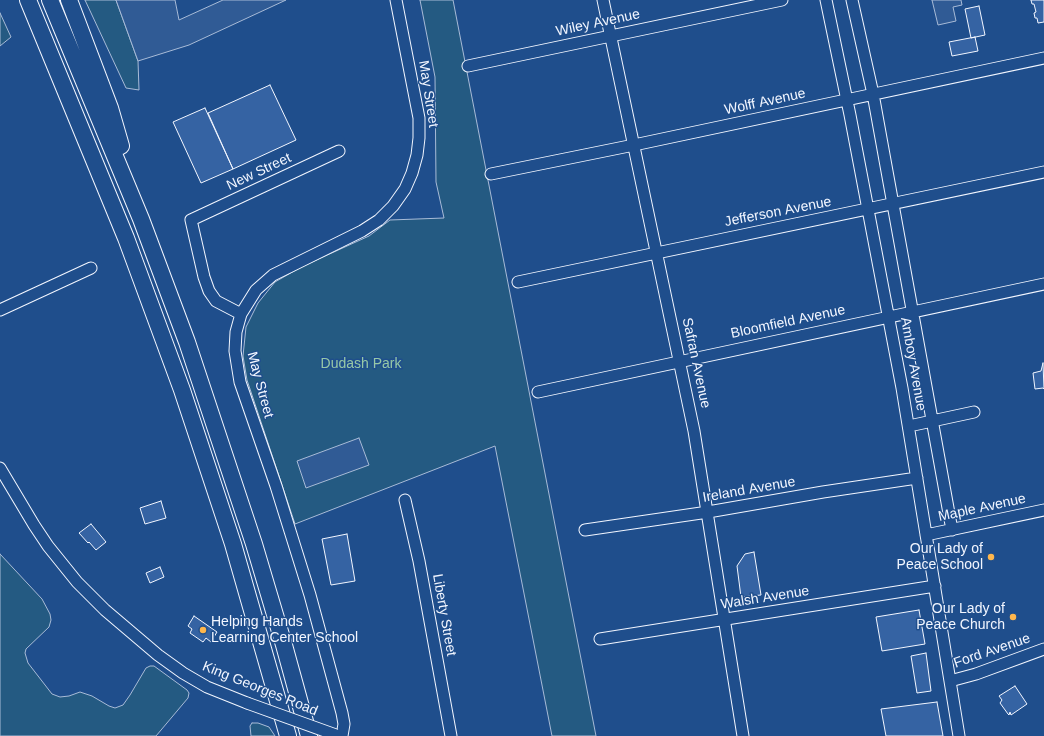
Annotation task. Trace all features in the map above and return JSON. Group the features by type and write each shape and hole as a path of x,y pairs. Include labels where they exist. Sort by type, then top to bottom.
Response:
{"highway":[{"path":"17,0 94,161"},
{"path":"28,0 140,274 195,428 233,544 288,736"},
{"path":"50,0 141,218 187,342 242,504 278,624 309,736"},
{"path":"69,0 110,108 141,218"}],"street":[{"name":"May Street","path":"339,736 343,719 315,612 279,494 240,382 234,351 236,332 241,314 256,290 273,275 362,231 379,220 393,206 405,189 412,173 417,155 419,118 396,0"},
{"name":"Safran Avenue","path":"603,0 694,431 743,736"},
{"name":"Wiley Avenue","path":"468,66 782,0"},
{"name":"Amboy Avenue","path":"826,0 847,100 909,426 959,736"},
{"name":"Amboy Avenue","path":"852,0 873,94 952,530"},
{"name":"Wolff Avenue","path":"491,174 1044,58"},
{"name":"New Street","path":"241,314 216,301 209,291 204,277 191,220 339,151"},
{"name":"Jefferson Avenue","path":"518,282 1044,172"},
{"path":"0,310 91,268"},
{"name":"Bloomfield Avenue","path":"538,392 1044,284"},
{"path":"909,426 974,412"},
{"name":"King Georges Road","path":"0,468 48,546 77,582 105,610 158,655 183,673 216,690 247,703 339,736"},
{"name":"Ireland Avenue","path":"585,530 708,512 823,492 917,478"},
{"name":"Liberty Street","path":"405,500 419,561 451,736"},
{"name":"Maple Avenue","path":"926,535 1044,510"},
{"name":"Walsh Avenue","path":"600,639 935,586"},
{"name":"Ford Avenue","path":"950,681 976,674 1044,649"}],"green space":[{"path":"85,0 116,0 138,61 139,90 126,88"},
{"name":"Dudash Park","path":"420,0 453,0 596,736 552,736 495,446 295,524 247,380 243,356 246,327 258,303 275,282 301,267 369,236 390,220 444,218 436,182 435,77"},
{"path":"0,13 11,37 0,46"},
{"path":"0,554 42,599 50,614 51,620 49,627 26,649 25,653 28,663 52,694 60,697 69,696 80,692 92,696 115,708 123,705 146,668 150,666 154,666 187,690 189,693 188,698 156,736 0,736"},
{"path":"252,723 258,723 269,727 275,736 251,736 250,726"}],"shaded area":[{"path":"116,0 175,0 179,20 223,0 286,0 189,45 138,61"},
{"path":"932,0 961,0 962,5 953,7 956,21 938,25"},
{"path":"359,438 369,465 306,488 297,461"}],"building":[{"path":"1031,0 1044,0 1044,22 1038,23 1037,18 1035,18 1034,13 1036,12 1034,4 1032,4"},
{"path":"979,6 985,35 971,38 965,9"},
{"path":"975,37 978,51 952,56 949,42"},
{"path":"270,85 296,140 233,169 208,113"},
{"path":"205,108 233,169 201,183 173,122"},
{"path":"1043,363 1044,389 1035,389 1033,373 1041,371"},
{"path":"161,501 166,518 145,524 140,508"},
{"path":"91,524 106,542 96,550 79,533"},
{"path":"347,534 355,581 331,585 322,539"},
{"path":"754,552 761,595 741,597 737,566 745,554"},
{"path":"160,567 164,577 150,583 146,573"},
{"path":"919,610 925,644 882,651 876,617"},
{"path":"194,616 217,632 211,642 206,638 203,642 190,633 192,629 188,626"},
{"path":"926,653 931,691 917,693 911,656"},
{"path":"1015,686 1027,704 1011,715 1010,712 1009,715 1000,703 1002,700 999,696"},
{"path":"937,702 943,736 886,736 881,709"}],"place":[{"name":"Our Lady of Peace School","path":"991,557"},
{"name":"Our Lady of Peace Church","path":"1013,617"},
{"name":"Helping Hands Learning Center School","path":"203,630"}]}
